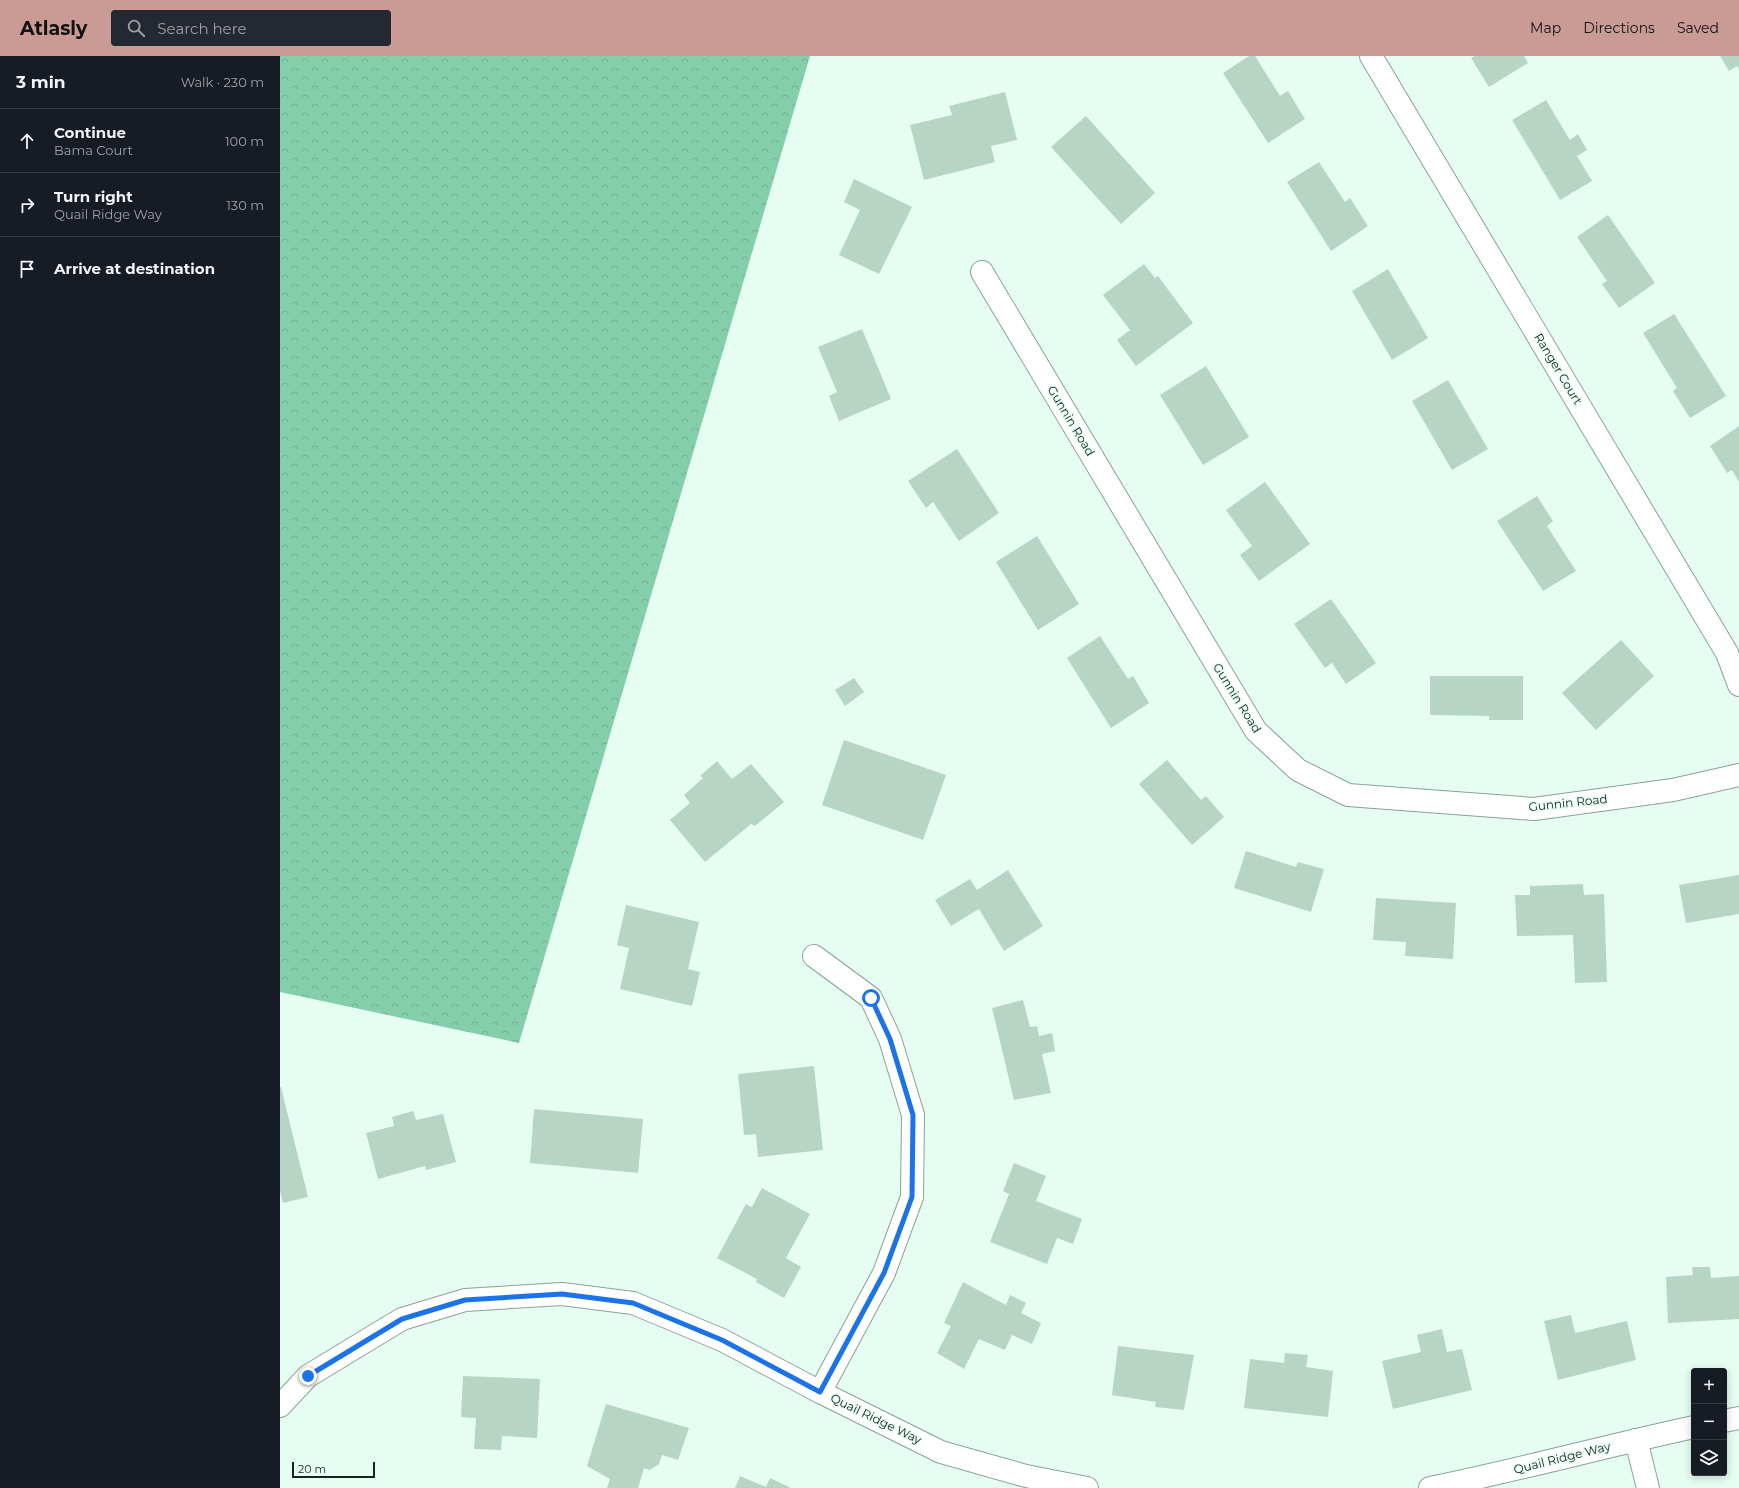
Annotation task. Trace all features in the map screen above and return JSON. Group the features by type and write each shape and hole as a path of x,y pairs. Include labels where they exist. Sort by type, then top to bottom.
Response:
{"street":[{"name":"Ranger Court","path":"1371,56 1727,653 1739,685"},
{"name":"Gunnin Road","path":"982,272 1256,732 1298,770 1348,795 1534,809 1674,790 1739,775"},
{"path":"814,956 871,998 890,1039 913,1115 912,1197 884,1273 820,1392"},
{"name":"Quail Ridge Way","path":"280,1406 308,1376 402,1319 465,1300 562,1294 633,1303 722,1340 820,1392 940,1452 1026,1476 1087,1488"},
{"path":"1727,1420 1739,1418"},
{"name":"Quail Ridge Way","path":"1430,1488 1495,1475 1691,1428"},
{"path":"1636,1440 1648,1488"}],"green space":[{"path":"280,56 810,56 519,1043 280,992"}],"building":[{"path":"1249,56 1255,56 1280,96 1288,91 1305,119 1268,143 1223,73"},
{"path":"1475,56 1524,56 1528,63 1489,87 1471,58"},
{"path":"1720,56 1739,56 1739,69 1737,66 1729,71"},
{"path":"1005,92 1017,140 991,146 995,162 924,180 910,125 952,115 949,106"},
{"path":"1546,100 1570,140 1578,134 1587,150 1577,156 1592,181 1560,200 1512,120"},
{"path":"1086,116 1155,193 1121,224 1051,147"},
{"path":"1319,162 1345,202 1350,198 1368,226 1331,251 1287,182"},
{"path":"854,179 912,207 879,274 839,255 860,210 844,202"},
{"path":"1608,215 1655,283 1619,308 1602,284 1607,281 1577,237"},
{"path":"1144,264 1155,278 1158,276 1193,323 1136,366 1117,340 1130,330 1103,295"},
{"path":"1388,269 1428,338 1392,360 1352,291"},
{"path":"1674,314 1726,396 1690,418 1673,391 1677,388 1643,333"},
{"path":"862,329 891,399 839,421 829,396 837,392 818,347"},
{"path":"1206,366 1249,437 1203,465 1160,395"},
{"path":"1448,380 1488,449 1452,470 1412,401"},
{"path":"1739,426 1739,482 1732,470 1727,473 1710,446"},
{"path":"957,449 999,513 959,541 933,502 926,508 908,481"},
{"path":"1265,482 1310,544 1259,581 1240,555 1252,546 1226,510"},
{"path":"1537,496 1553,521 1547,526 1576,571 1543,591 1497,521"},
{"path":"1037,536 1079,604 1038,630 996,562"},
{"path":"1331,599 1376,663 1346,684 1332,663 1325,668 1294,624"},
{"path":"1100,636 1128,679 1133,676 1149,703 1111,728 1067,658"},
{"path":"1621,640 1654,676 1596,730 1562,693"},
{"path":"1430,676 1523,676 1523,720 1489,720 1489,716 1430,715"},
{"path":"854,678 864,692 845,706 835,690"},
{"path":"844,740 946,775 923,840 822,805"},
{"path":"1167,760 1201,800 1206,796 1224,817 1192,845 1139,784"},
{"path":"717,761 732,779 751,764 784,802 755,826 751,824 705,862 670,820 690,803 684,795 703,778 700,776"},
{"path":"1246,851 1296,867 1298,862 1324,869 1311,912 1234,888"},
{"path":"1008,870 1043,926 1004,951 979,909 951,926 935,900 970,879 977,890"},
{"path":"1739,875 1739,914 1686,923 1679,885"},
{"path":"1583,884 1584,895 1604,894 1607,982 1575,983 1573,935 1517,936 1515,895 1530,895 1530,886"},
{"path":"1376,898 1456,903 1453,959 1405,956 1406,942 1373,940"},
{"path":"626,905 699,922 688,969 700,972 692,1006 620,989 629,948 617,945"},
{"path":"1023,1000 1030,1027 1037,1026 1039,1036 1052,1033 1055,1051 1042,1054 1051,1093 1014,1100 992,1008"},
{"path":"814,1066 823,1150 758,1157 756,1134 744,1135 738,1074"},
{"path":"280,1087 308,1197 283,1203 280,1191"},
{"path":"534,1109 643,1119 638,1173 530,1163"},
{"path":"413,1111 416,1120 443,1114 456,1162 426,1170 425,1166 378,1179 366,1133 394,1126 392,1117"},
{"path":"1014,1163 1046,1176 1036,1201 1082,1219 1073,1244 1057,1238 1047,1264 990,1242 1009,1194 1003,1191"},
{"path":"762,1188 810,1214 786,1258 801,1267 784,1298 756,1282 757,1279 717,1258 746,1204 752,1207"},
{"path":"1692,1267 1710,1267 1711,1278 1739,1276 1739,1319 1668,1323 1666,1277 1693,1275"},
{"path":"963,1282 1006,1305 1010,1295 1026,1303 1021,1313 1041,1323 1032,1344 1012,1335 1005,1350 979,1339 964,1369 937,1353 951,1326 944,1323"},
{"path":"1571,1315 1575,1333 1627,1321 1636,1360 1558,1380 1544,1321"},
{"path":"1442,1329 1447,1352 1462,1349 1472,1390 1393,1409 1382,1361 1421,1352 1417,1335"},
{"path":"1118,1346 1194,1355 1184,1410 1155,1407 1156,1402 1112,1395"},
{"path":"1285,1353 1308,1355 1306,1367 1333,1371 1328,1417 1244,1408 1250,1359 1284,1363"},
{"path":"463,1376 540,1379 537,1438 502,1436 501,1450 474,1449 476,1418 461,1417"},
{"path":"606,1404 689,1428 678,1460 662,1455 659,1464 650,1470 644,1468 638,1488 607,1488 610,1479 587,1466"},
{"path":"740,1476 766,1487 770,1478 791,1488 735,1488"}],"route":[{"path":"308,1376 402,1319 465,1300 562,1294 633,1303 722,1340 820,1392 884,1273 912,1197 913,1115 890,1039 871,998"}]}
